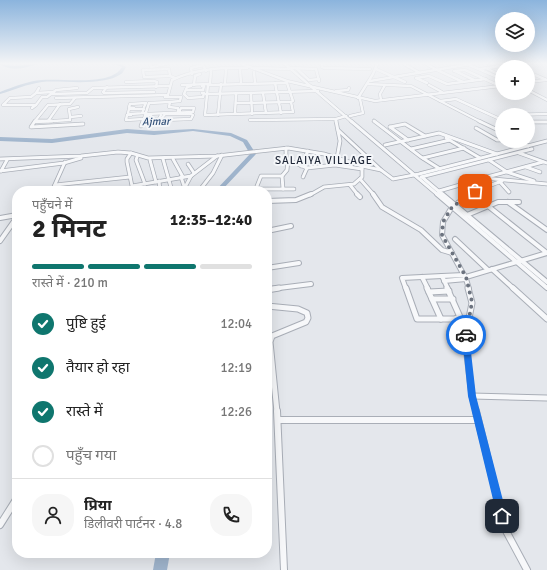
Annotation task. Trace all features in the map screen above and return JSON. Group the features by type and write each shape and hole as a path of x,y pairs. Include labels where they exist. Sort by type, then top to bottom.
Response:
{"street":[{"path":"31,97 38,91"},
{"path":"36,105 3,105 10,98 42,97 55,91"},
{"path":"73,94 76,91"},
{"path":"36,93 73,94 88,93 90,91"},
{"path":"104,91 104,93 137,92 181,97 180,101 170,102 149,102 135,102 133,100 135,98 147,97 149,102"},
{"path":"141,126 146,107 154,91"},
{"path":"166,102 169,91"},
{"path":"149,102 154,97 198,91"},
{"path":"207,91 204,114 293,112 291,102 293,102 290,92"},
{"path":"218,114 221,91"},
{"path":"235,91 235,114"},
{"path":"206,94 277,93 298,91"},
{"path":"317,91 520,262 547,282"},
{"path":"331,91 375,101 456,91"},
{"path":"331,91 346,91"},
{"path":"250,120 336,119 349,117 363,113 359,98 361,91"},
{"path":"381,100 380,94 382,91"},
{"path":"418,91 495,128"},
{"path":"185,92 204,94 203,97 188,98 185,92"},
{"path":"251,93 252,114"},
{"path":"263,93 266,113"},
{"path":"277,93 281,113"},
{"path":"56,98 153,94"},
{"path":"535,94 547,100"},
{"path":"12,105 19,97"},
{"path":"32,108 42,97"},
{"path":"71,125 69,119 69,108 70,104 75,98"},
{"path":"439,101 456,99 495,117"},
{"path":"170,102 170,107"},
{"path":"170,107 184,106 185,102"},
{"path":"236,103 291,102"},
{"path":"132,103 146,103 146,107 129,107 132,103"},
{"path":"48,121 60,104"},
{"path":"70,104 48,105 32,127 83,124"},
{"path":"69,108 78,107"},
{"path":"170,107 178,108 178,113"},
{"path":"145,113 144,109 141,108 129,109 128,113 162,114"},
{"path":"162,114 159,119 145,120 148,115 162,114 178,113 193,115 191,119 176,119 162,119 165,114 178,113 192,112 194,108 181,108 178,113 176,119"},
{"path":"468,114 481,110"},
{"path":"139,114 142,119 127,120 126,119 129,115 139,114"},
{"path":"535,114 547,115"},
{"path":"535,114 547,122"},
{"path":"540,117 547,115"},
{"path":"35,122 69,119 81,116"},
{"path":"349,117 385,145 419,176 439,191 454,206 467,215 547,288"},
{"path":"64,126 69,119"},
{"path":"336,119 340,141 337,158"},
{"path":"374,121 400,142 440,169"},
{"path":"535,122 547,122"},
{"path":"408,140 390,126 405,124 425,136"},
{"path":"476,128 495,139"},
{"path":"338,130 381,170 392,178 419,176 547,145"},
{"path":"385,145 439,134 498,154"},
{"path":"439,134 480,158"},
{"path":"411,149 450,140"},
{"path":"535,144 547,141"},
{"path":"0,160 81,157 110,154 130,154 155,158 217,156 284,148 308,151 337,158 362,168"},
{"path":"283,190 282,176 287,170 288,160 284,148"},
{"path":"423,158 464,148"},
{"path":"419,176 520,148"},
{"path":"301,166 308,151"},
{"path":"518,152 547,163"},
{"path":"130,154 150,160 207,156"},
{"path":"130,154 127,159 133,186 170,180 193,174 214,161 217,156"},
{"path":"203,186 213,173 222,155"},
{"path":"68,157 55,185 130,177"},
{"path":"0,160 81,157"},
{"path":"1,171 64,163 81,157"},
{"path":"137,157 136,160 145,184"},
{"path":"163,159 171,186"},
{"path":"173,159 182,177 183,186"},
{"path":"1,171 7,160"},
{"path":"150,160 158,186"},
{"path":"288,160 307,168 335,165 381,170"},
{"path":"489,160 508,172 539,183"},
{"path":"439,191 542,162"},
{"path":"187,186 193,174 188,164"},
{"path":"526,166 540,172"},
{"path":"303,177 307,168"},
{"path":"272,201 293,200 311,195 324,187 350,185 362,177 362,168"},
{"path":"508,172 517,182"},
{"path":"256,186 261,176 282,176"},
{"path":"484,178 501,181 547,184"},
{"path":"360,179 382,207 421,230 442,250 452,253"},
{"path":"501,181 475,191 454,206 443,222 442,235 465,277 472,302 465,338 472,396 505,529 527,570"},
{"path":"501,181 508,192"},
{"path":"350,185 360,197"},
{"path":"272,190 294,189"},
{"path":"467,215 498,202 519,202"},
{"path":"508,202 547,230"},
{"path":"488,206 547,253"},
{"path":"0,218 12,217"},
{"path":"0,241 12,223"},
{"path":"272,230 291,226"},
{"path":"455,239 547,319"},
{"path":"443,278 460,317 441,320 417,319 402,278 465,277 547,253"},
{"path":"272,267 299,263"},
{"path":"422,277 441,320"},
{"path":"272,289 311,284"},
{"path":"429,292 449,291"},
{"path":"432,299 453,299"},
{"path":"272,307 302,310 307,313 308,318 306,322 272,336"},
{"path":"272,359 278,420 284,570"},
{"path":"472,396 547,398"},
{"path":"278,420 478,420"},
{"path":"0,525 12,506"}],"waterway":[{"name":"Ajmar","path":"0,93 7,91"},
{"name":"Ajmar","path":"0,139 52,141 127,131 154,133 193,130 231,135 245,141 253,154 223,186"},
{"name":"Ajmar","path":"160,570 162,558"}],"way so far":[{"path":"466,335 472,302 466,277 442,235 443,222 452,207 475,191"}],"district":[{"name":"SALAIYA VILLAGE","path":"324,160"}],"route":[{"path":"466,335 465,338 472,396 502,516"}]}
